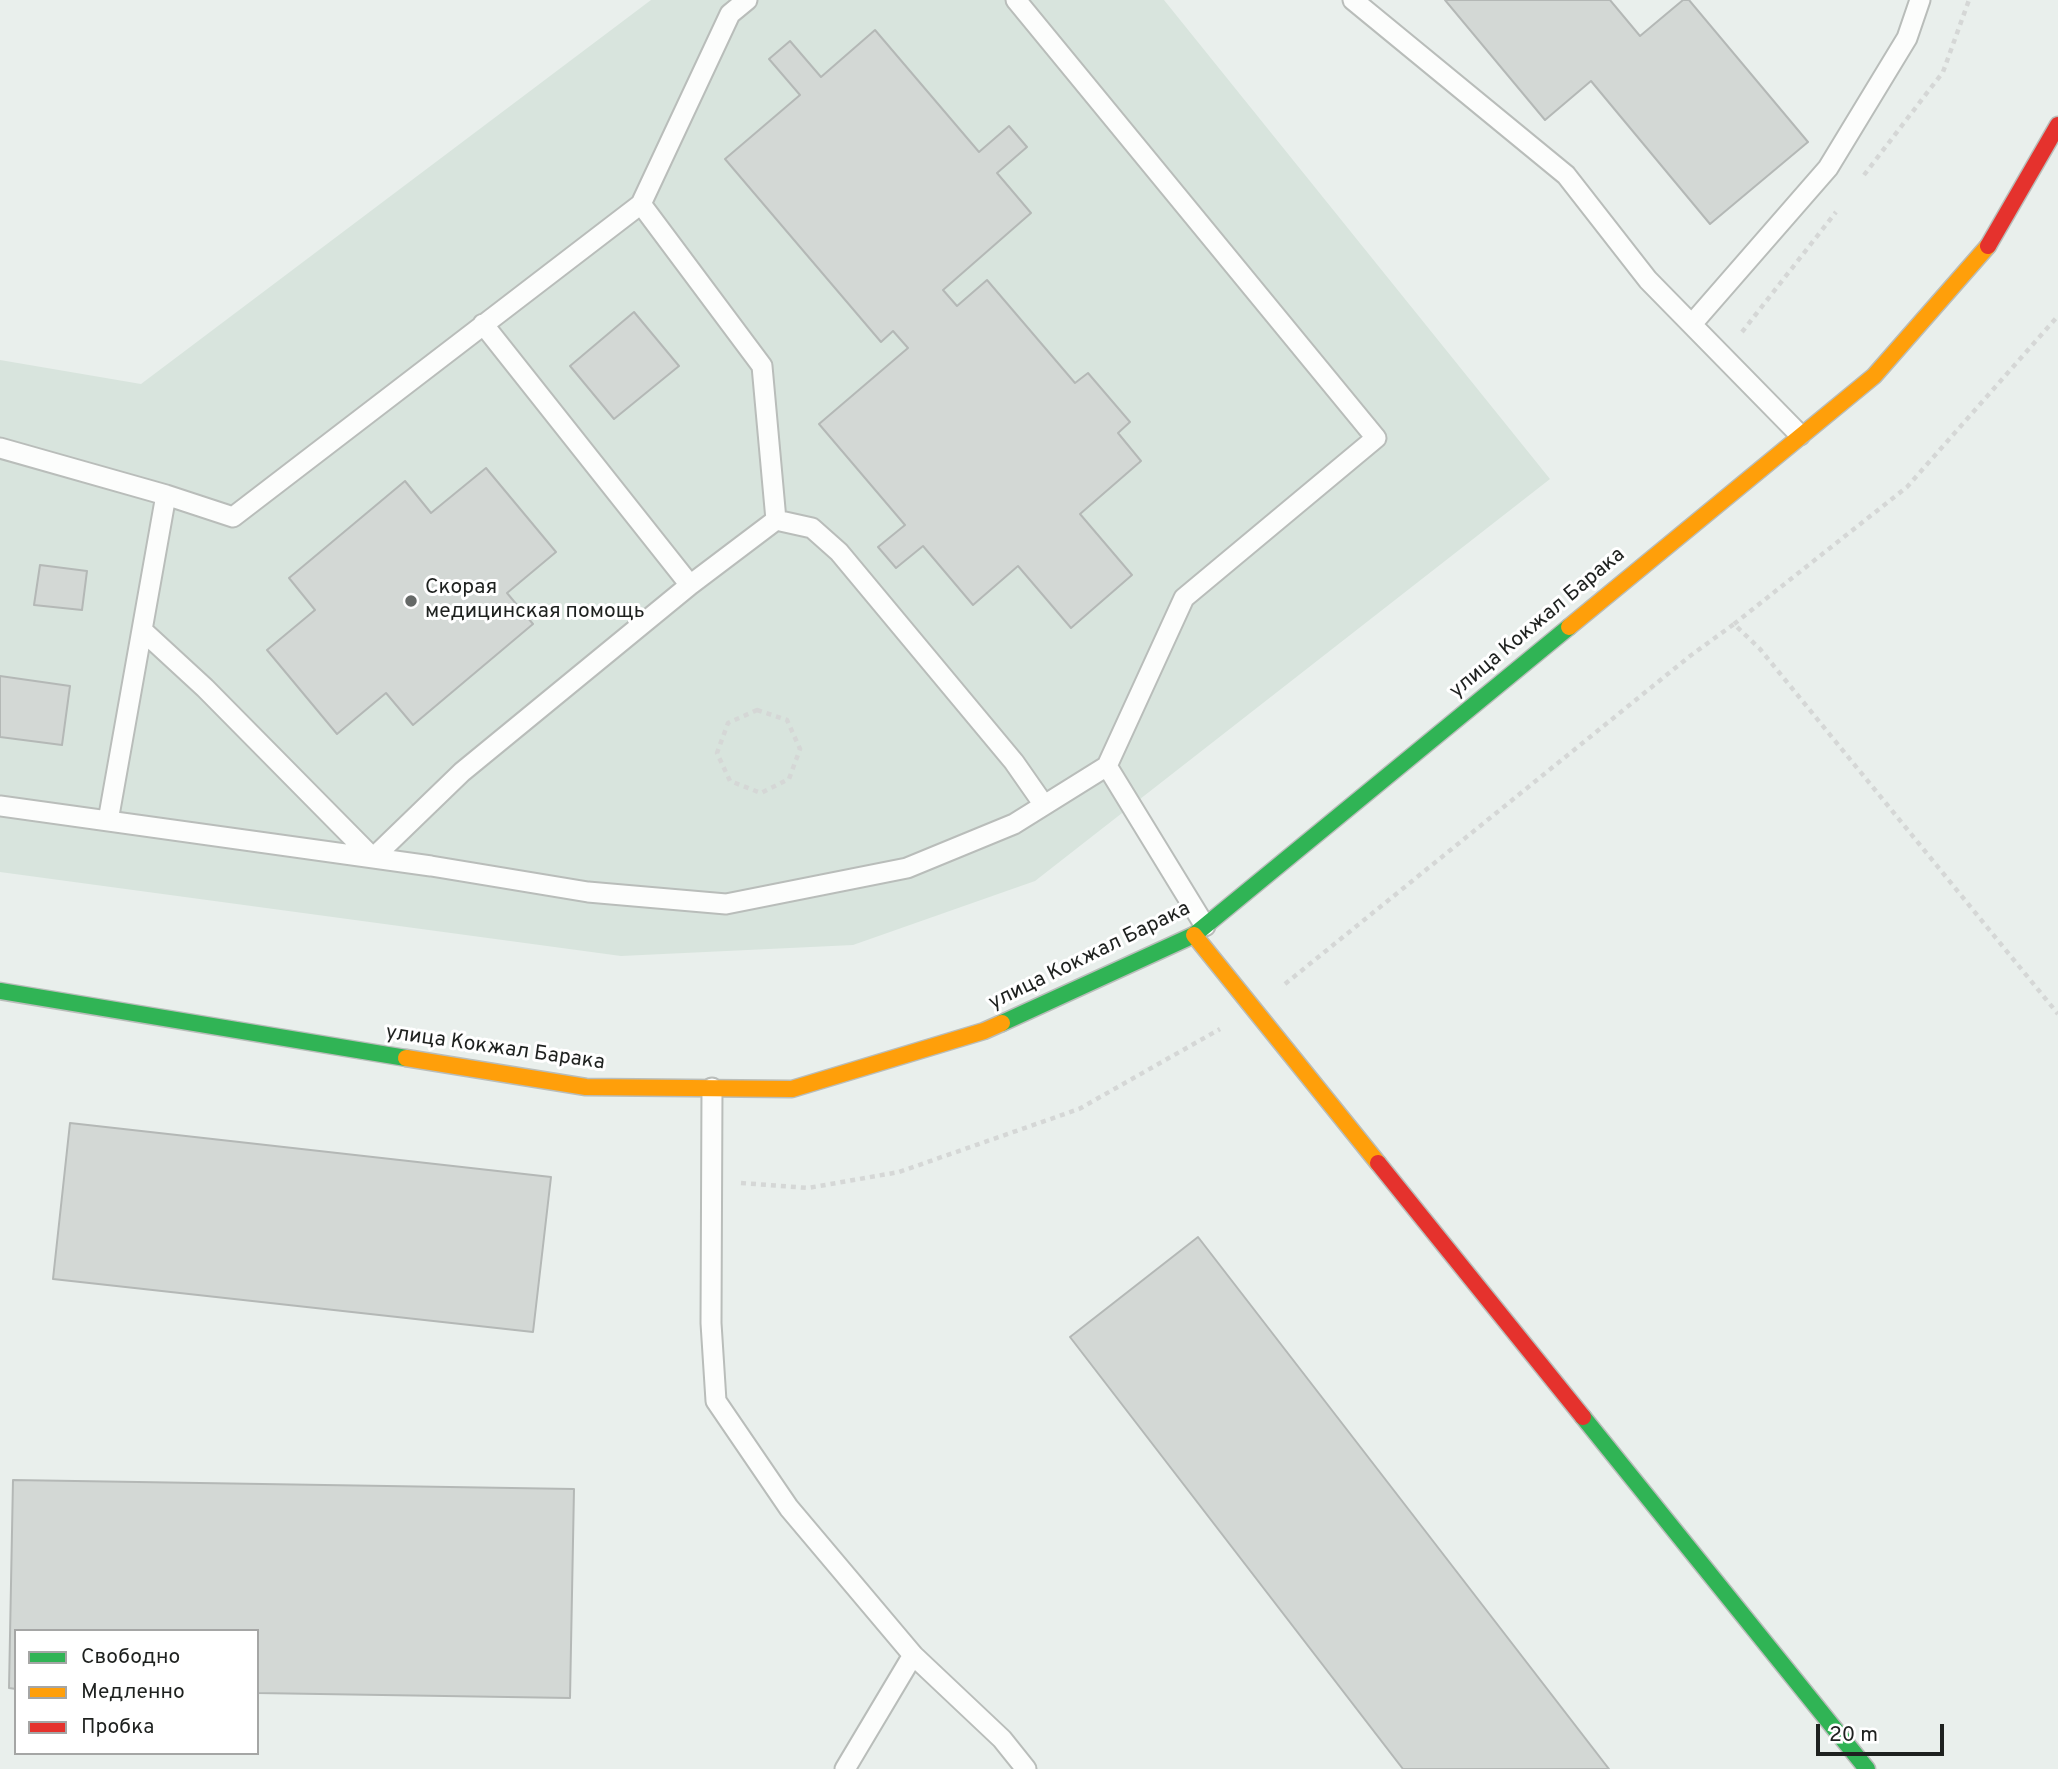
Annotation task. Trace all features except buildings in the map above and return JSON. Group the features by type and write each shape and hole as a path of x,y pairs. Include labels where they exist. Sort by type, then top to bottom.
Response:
{"street":[{"name":"улица Кокжал Барака","path":"0,991 586,1087 792,1089 984,1031 1200,930 1874,376 1988,246 2058,125"},
{"path":"1200,930 1254,1009 1867,1769"}],"lane":[{"path":"0,448 233,517 641,204 730,14 747,0"},
{"path":"0,806 373,858 588,892 726,904 907,868 1014,824 1107,766 1184,598 1376,438 1016,0"},
{"path":"1353,0 1566,175 1648,279 1800,435"},
{"path":"1692,324 1828,168 1907,38 1920,0"},
{"path":"641,204 762,366 776,520"},
{"path":"483,324 690,585"},
{"path":"108,821 166,495"},
{"path":"373,858 462,772 690,585 776,520 812,528 839,552 1014,762 1044,805"},
{"path":"142,630 205,688 373,858"},
{"path":"1107,766 1200,930"},
{"path":"712,1088 711,1323 716,1401 789,1508 913,1655 1002,1738 1026,1769"},
{"path":"845,1769 913,1655"}],"path":[{"path":"712,1181 808,1188 899,1172 1079,1109 1254,1009 1690,656 1907,487 2058,316"},
{"path":"1734,624 1760,649 2058,1014"},
{"path":"757,710 787,720 800,749 789,779 761,793 730,782 717,753 728,723 757,710"}],"shaded area":[{"path":"651,0 1164,0 1550,479 1035,881 853,945 621,956 0,872 0,360 141,384"}],"traffic: fast":[{"path":"1002,1023 1194,935 1569,627"},
{"path":"0,991 406,1058"},
{"path":"1583,1417 1867,1769"}],"traffic: slow":[{"path":"1569,627 1874,376 1988,246"},
{"path":"1194,935 1378,1163"},
{"path":"406,1058 586,1087 792,1089 984,1031 1002,1023"}],"traffic: jam":[{"path":"1988,246 2058,125"},
{"path":"1378,1163 1583,1417"}],"place":[{"name":"Скорая медицинская помощь","path":"411,601"}]}
